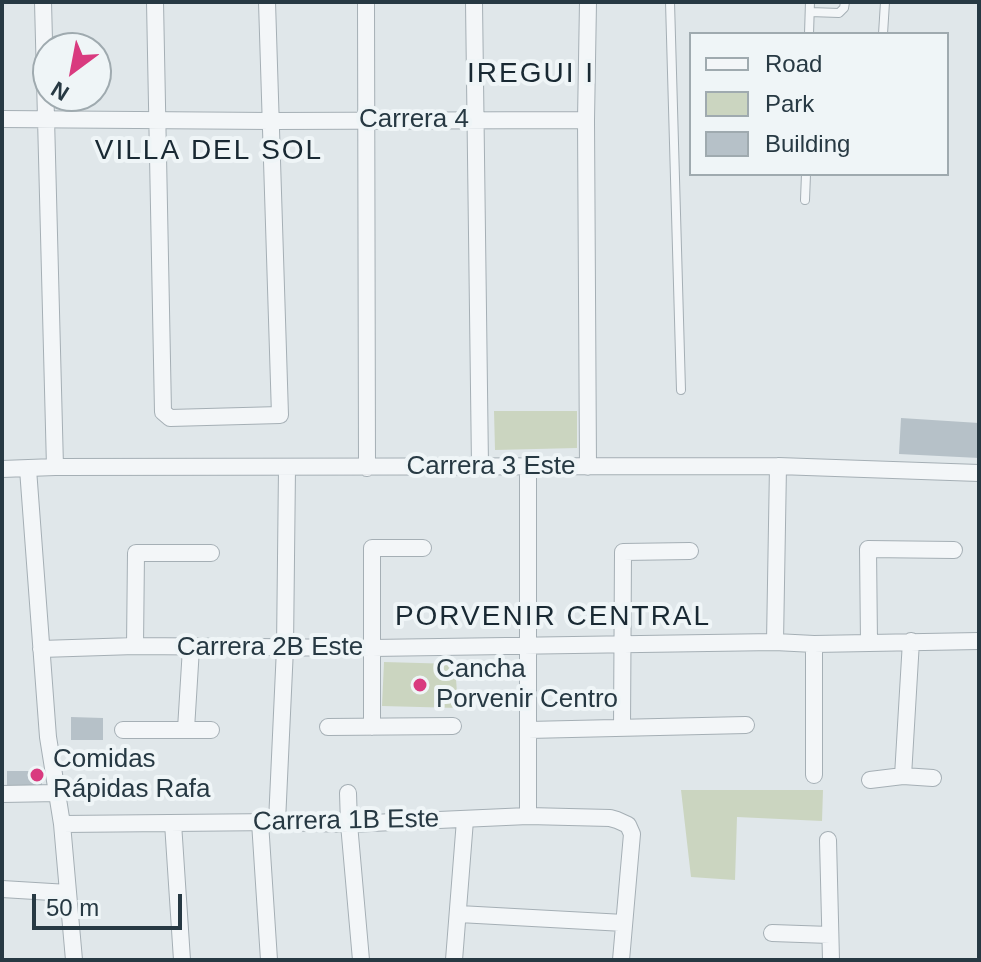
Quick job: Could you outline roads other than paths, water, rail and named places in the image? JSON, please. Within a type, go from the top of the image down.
[{"type":"street","points":[[43,2],[55,467]]},
{"type":"street","points":[[155,2],[163,412],[170,418],[280,415],[267,2]]},
{"type":"street","points":[[366,2],[367,468]]},
{"type":"street","points":[[474,2],[480,466]]},
{"type":"street","points":[[588,2],[588,467]]},
{"type":"street","name":"Carrera 4","points":[[2,119],[586,120]]},
{"type":"street","points":[[775,642],[778,466]]},
{"type":"street","name":"Carrera 3 Este","points":[[2,469],[778,466],[979,473]]},
{"type":"street","points":[[528,467],[528,816]]},
{"type":"street","points":[[269,960],[268,822],[285,648],[287,468]]},
{"type":"street","points":[[28,469],[48,737],[62,824],[74,960]]},
{"type":"street","points":[[372,727],[372,548],[423,548]]},
{"type":"street","points":[[869,642],[868,549],[954,550]]},
{"type":"street","points":[[622,728],[623,552],[690,551]]},
{"type":"street","points":[[135,646],[136,553],[211,553]]},
{"type":"street","points":[[903,776],[911,641]]},
{"type":"street","name":"Carrera 2B Este","points":[[41,649],[979,641]]},
{"type":"street","points":[[814,644],[814,775]]},
{"type":"street","points":[[186,729],[191,648]]},
{"type":"street","points":[[528,730],[746,725]]},
{"type":"street","points":[[328,727],[453,726]]},
{"type":"street","points":[[123,730],[211,730]]},
{"type":"street","points":[[870,780],[903,776],[933,778]]},
{"type":"street","points":[[2,794],[58,793]]},
{"type":"street","points":[[348,793],[361,960]]},
{"type":"street","name":"Carrera 1B Este","points":[[62,824],[349,824],[528,816],[610,818],[628,825],[632,834],[624,923]]},
{"type":"street","points":[[454,960],[465,820]]},
{"type":"street","points":[[173,823],[182,960]]},
{"type":"street","points":[[828,840],[831,960]]},
{"type":"street","points":[[2,889],[68,893]]},
{"type":"street","points":[[459,914],[624,923],[621,960]]},
{"type":"street","points":[[772,933],[830,935]]},
{"type":"lane","points":[[670,2],[681,390]]},
{"type":"lane","points":[[809,32],[810,2]]},
{"type":"lane","points":[[810,12],[839,13],[845,2]]},
{"type":"lane","points":[[883,32],[885,2]]},
{"type":"lane","points":[[805,200],[806,176]]},
{"type":"place","name":"Cancha Porvenir Centro","points":[[420,685]]},
{"type":"place","name":"Comidas Rápidas Rafa","points":[[37,775]]},
{"type":"district","name":"IREGUI I","points":[[531,74]]},
{"type":"district","name":"VILLA DEL SOL","points":[[209,151]]},
{"type":"district","name":"PORVENIR CENTRAL","points":[[553,617]]}]
